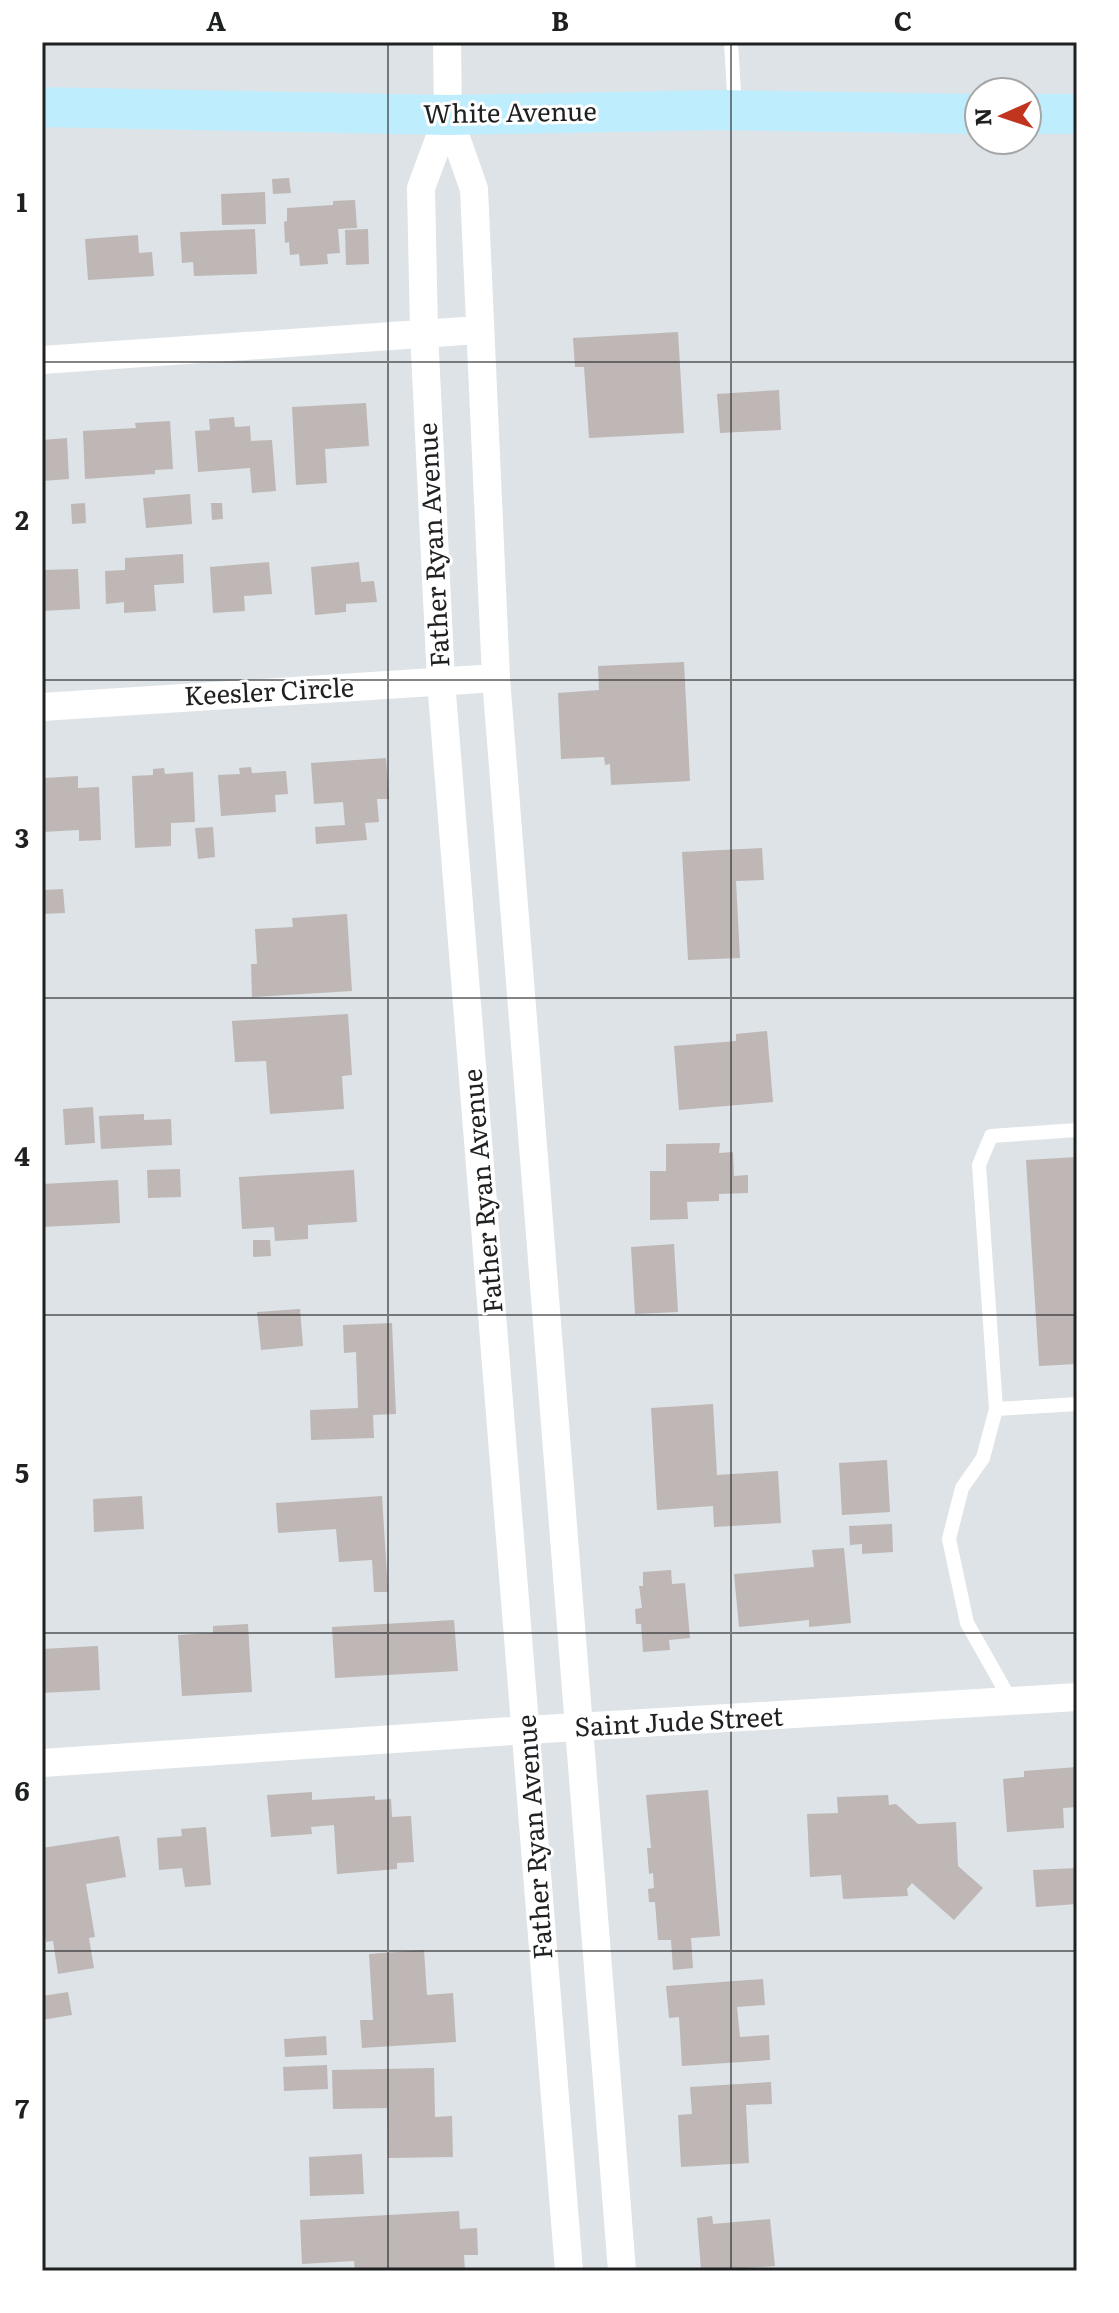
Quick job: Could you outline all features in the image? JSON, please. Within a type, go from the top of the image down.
[{"type":"main road","name":"White Avenue","points":[[42,107],[448,115],[735,110],[963,114]]},
{"type":"main road","points":[[1043,114],[1077,114]]},
{"type":"street","name":"Father Ryan Avenue","points":[[447,42],[448,115],[474,189],[496,678],[622,2271]]},
{"type":"street","name":"Father Ryan Avenue","points":[[448,115],[421,188],[424,332],[441,681],[569,2271]]},
{"type":"street","points":[[42,360],[478,330]]},
{"type":"street","name":"Keesler Circle","points":[[42,707],[496,678]]},
{"type":"street","name":"Saint Jude Street","points":[[42,1763],[1077,1697]]},
{"type":"lane","points":[[731,42],[735,110]]},
{"type":"lane","points":[[1011,1702],[967,1623],[949,1539],[962,1488],[983,1458],[996,1409],[979,1165],[991,1136],[1077,1130]]},
{"type":"lane","points":[[996,1409],[1077,1404]]},
{"type":"building","points":[[289,178],[291,193],[273,194],[272,179]]},
{"type":"building","points":[[265,192],[266,224],[222,225],[221,194]]},
{"type":"building","points":[[355,200],[357,228],[338,229],[340,253],[327,254],[328,264],[300,266],[299,254],[290,255],[289,242],[285,243],[287,208]]},
{"type":"building","points":[[255,229],[257,274],[194,276],[193,262],[182,263],[180,232]]},
{"type":"building","points":[[368,229],[369,264],[346,265],[345,230]]},
{"type":"building","points":[[138,235],[139,253],[152,252],[154,276],[88,280],[85,239]]},
{"type":"building","points":[[678,332],[684,433],[589,438],[584,367],[575,367],[573,338]]},
{"type":"building","points":[[779,390],[781,430],[720,433],[717,394]]},
{"type":"building","points":[[366,403],[369,446],[325,449],[327,483],[296,485],[292,407]]},
{"type":"building","points":[[234,417],[235,427],[250,426],[251,441],[272,440],[276,491],[252,493],[250,468],[198,472],[195,431],[210,430],[209,419]]},
{"type":"building","points":[[170,421],[173,469],[155,470],[155,474],[85,479],[83,431],[136,428],[135,423]]},
{"type":"building","points":[[67,438],[69,479],[42,481],[42,440]]},
{"type":"building","points":[[190,494],[192,524],[146,528],[143,498]]},
{"type":"building","points":[[85,503],[86,523],[72,524],[71,504]]},
{"type":"building","points":[[211,503],[222,503],[223,519],[212,520]]},
{"type":"building","points":[[183,554],[184,583],[154,585],[156,611],[124,613],[124,602],[106,604],[105,571],[125,570],[125,558]]},
{"type":"building","points":[[269,562],[272,594],[244,596],[245,611],[213,613],[210,567]]},
{"type":"building","points":[[359,562],[361,582],[374,581],[377,602],[346,604],[346,612],[315,615],[311,567]]},
{"type":"building","points":[[78,569],[80,609],[42,611],[42,570]]},
{"type":"building","points":[[684,662],[690,781],[611,785],[610,764],[605,765],[604,757],[561,759],[558,693],[599,690],[598,666]]},
{"type":"building","points":[[386,758],[389,799],[377,799],[379,822],[365,823],[367,840],[316,844],[315,827],[345,825],[343,802],[314,804],[311,763]]},
{"type":"building","points":[[251,767],[252,773],[286,771],[288,794],[275,795],[276,812],[221,816],[218,775],[240,774],[239,768]]},
{"type":"building","points":[[164,768],[165,774],[193,772],[195,822],[171,823],[171,846],[135,848],[132,776],[153,775],[153,769]]},
{"type":"building","points":[[78,776],[78,788],[99,787],[101,840],[79,841],[79,830],[42,832],[44,778]]},
{"type":"building","points":[[213,827],[215,857],[198,859],[195,828]]},
{"type":"building","points":[[762,848],[764,880],[736,881],[740,958],[688,960],[682,852]]},
{"type":"building","points":[[63,889],[65,913],[42,914],[42,890]]},
{"type":"building","points":[[347,914],[352,991],[252,997],[251,964],[257,964],[255,929],[293,927],[292,918]]},
{"type":"building","points":[[348,1014],[352,1075],[342,1076],[344,1109],[270,1114],[266,1061],[235,1062],[232,1021]]},
{"type":"building","points":[[767,1031],[773,1102],[679,1110],[674,1046],[736,1041],[736,1034]]},
{"type":"building","points":[[93,1107],[95,1143],[65,1145],[63,1109]]},
{"type":"building","points":[[144,1114],[144,1120],[171,1119],[172,1145],[101,1149],[99,1116]]},
{"type":"building","points":[[720,1143],[719,1153],[733,1152],[734,1176],[748,1175],[748,1193],[719,1194],[719,1201],[687,1202],[688,1219],[650,1220],[650,1171],[666,1171],[666,1144]]},
{"type":"building","points":[[1077,1157],[1077,1364],[1039,1366],[1026,1160]]},
{"type":"building","points":[[180,1169],[181,1197],[148,1198],[147,1170]]},
{"type":"building","points":[[354,1170],[357,1222],[308,1225],[308,1239],[275,1241],[274,1227],[242,1229],[239,1177]]},
{"type":"building","points":[[118,1180],[120,1223],[42,1227],[42,1184]]},
{"type":"building","points":[[253,1240],[270,1240],[271,1256],[253,1257]]},
{"type":"building","points":[[674,1244],[678,1312],[635,1314],[631,1247]]},
{"type":"building","points":[[300,1309],[303,1346],[261,1350],[257,1312]]},
{"type":"building","points":[[392,1323],[396,1414],[373,1415],[374,1438],[311,1440],[310,1410],[358,1408],[356,1352],[344,1353],[343,1325]]},
{"type":"building","points":[[713,1404],[717,1475],[778,1471],[781,1523],[714,1527],[713,1506],[657,1510],[651,1408]]},
{"type":"building","points":[[887,1460],[890,1512],[842,1515],[839,1463]]},
{"type":"building","points":[[142,1496],[144,1529],[94,1532],[93,1499]]},
{"type":"building","points":[[382,1496],[388,1592],[374,1592],[372,1560],[339,1562],[336,1529],[278,1533],[276,1503]]},
{"type":"building","points":[[892,1524],[893,1552],[862,1554],[862,1544],[850,1545],[849,1526]]},
{"type":"building","points":[[844,1548],[851,1623],[809,1627],[809,1620],[739,1627],[734,1574],[814,1567],[812,1550]]},
{"type":"building","points":[[671,1570],[672,1584],[685,1583],[690,1638],[669,1640],[670,1650],[643,1652],[641,1624],[636,1624],[635,1609],[642,1608],[639,1586],[643,1586],[643,1572]]},
{"type":"building","points":[[454,1620],[458,1671],[335,1678],[332,1627]]},
{"type":"building","points":[[248,1624],[252,1692],[182,1696],[178,1635],[213,1633],[213,1626]]},
{"type":"building","points":[[98,1646],[100,1690],[42,1693],[42,1649]]},
{"type":"building","points":[[1077,1767],[1077,1807],[1063,1808],[1064,1828],[1007,1832],[1003,1779],[1024,1777],[1024,1771]]},
{"type":"building","points":[[708,1790],[720,1936],[691,1938],[693,1968],[673,1970],[671,1940],[658,1940],[655,1902],[649,1902],[648,1889],[654,1888],[653,1873],[649,1874],[647,1848],[651,1848],[646,1795]]},
{"type":"building","points":[[312,1792],[312,1800],[375,1796],[375,1800],[391,1799],[392,1817],[411,1816],[414,1862],[397,1863],[397,1869],[337,1874],[334,1825],[311,1827],[312,1834],[271,1837],[267,1795]]},
{"type":"building","points":[[888,1795],[889,1805],[896,1804],[918,1824],[956,1822],[958,1866],[983,1888],[954,1920],[912,1883],[907,1889],[908,1896],[843,1899],[841,1875],[810,1877],[807,1814],[838,1813],[837,1797]]},
{"type":"building","points":[[206,1827],[211,1885],[185,1887],[182,1868],[159,1870],[157,1838],[182,1836],[181,1829]]},
{"type":"building","points":[[119,1836],[126,1877],[86,1884],[95,1937],[89,1938],[94,1968],[58,1974],[53,1941],[46,1942],[42,1918],[42,1848]]},
{"type":"building","points":[[1077,1868],[1077,1904],[1036,1907],[1033,1870]]},
{"type":"building","points":[[424,1950],[427,1995],[453,1993],[456,2042],[362,2048],[360,2020],[373,2020],[369,1954]]},
{"type":"building","points":[[763,1979],[765,2005],[737,2007],[740,2037],[769,2035],[770,2060],[682,2066],[679,2017],[669,2018],[666,1986]]},
{"type":"building","points":[[68,1992],[72,2015],[42,2020],[42,1996]]},
{"type":"building","points":[[326,2036],[327,2055],[285,2057],[284,2039]]},
{"type":"building","points":[[327,2065],[328,2089],[284,2091],[283,2067]]},
{"type":"building","points":[[434,2068],[435,2117],[452,2116],[453,2157],[388,2158],[387,2108],[333,2109],[332,2070]]},
{"type":"building","points":[[771,2082],[772,2104],[746,2105],[749,2163],[681,2167],[678,2115],[692,2114],[690,2087]]},
{"type":"building","points":[[362,2154],[364,2194],[310,2196],[309,2157]]},
{"type":"building","points":[[459,2211],[460,2229],[477,2228],[478,2255],[464,2255],[465,2271],[355,2271],[354,2261],[302,2264],[300,2220]]},
{"type":"building","points":[[712,2216],[713,2224],[770,2219],[775,2266],[701,2271],[697,2218]]}]
